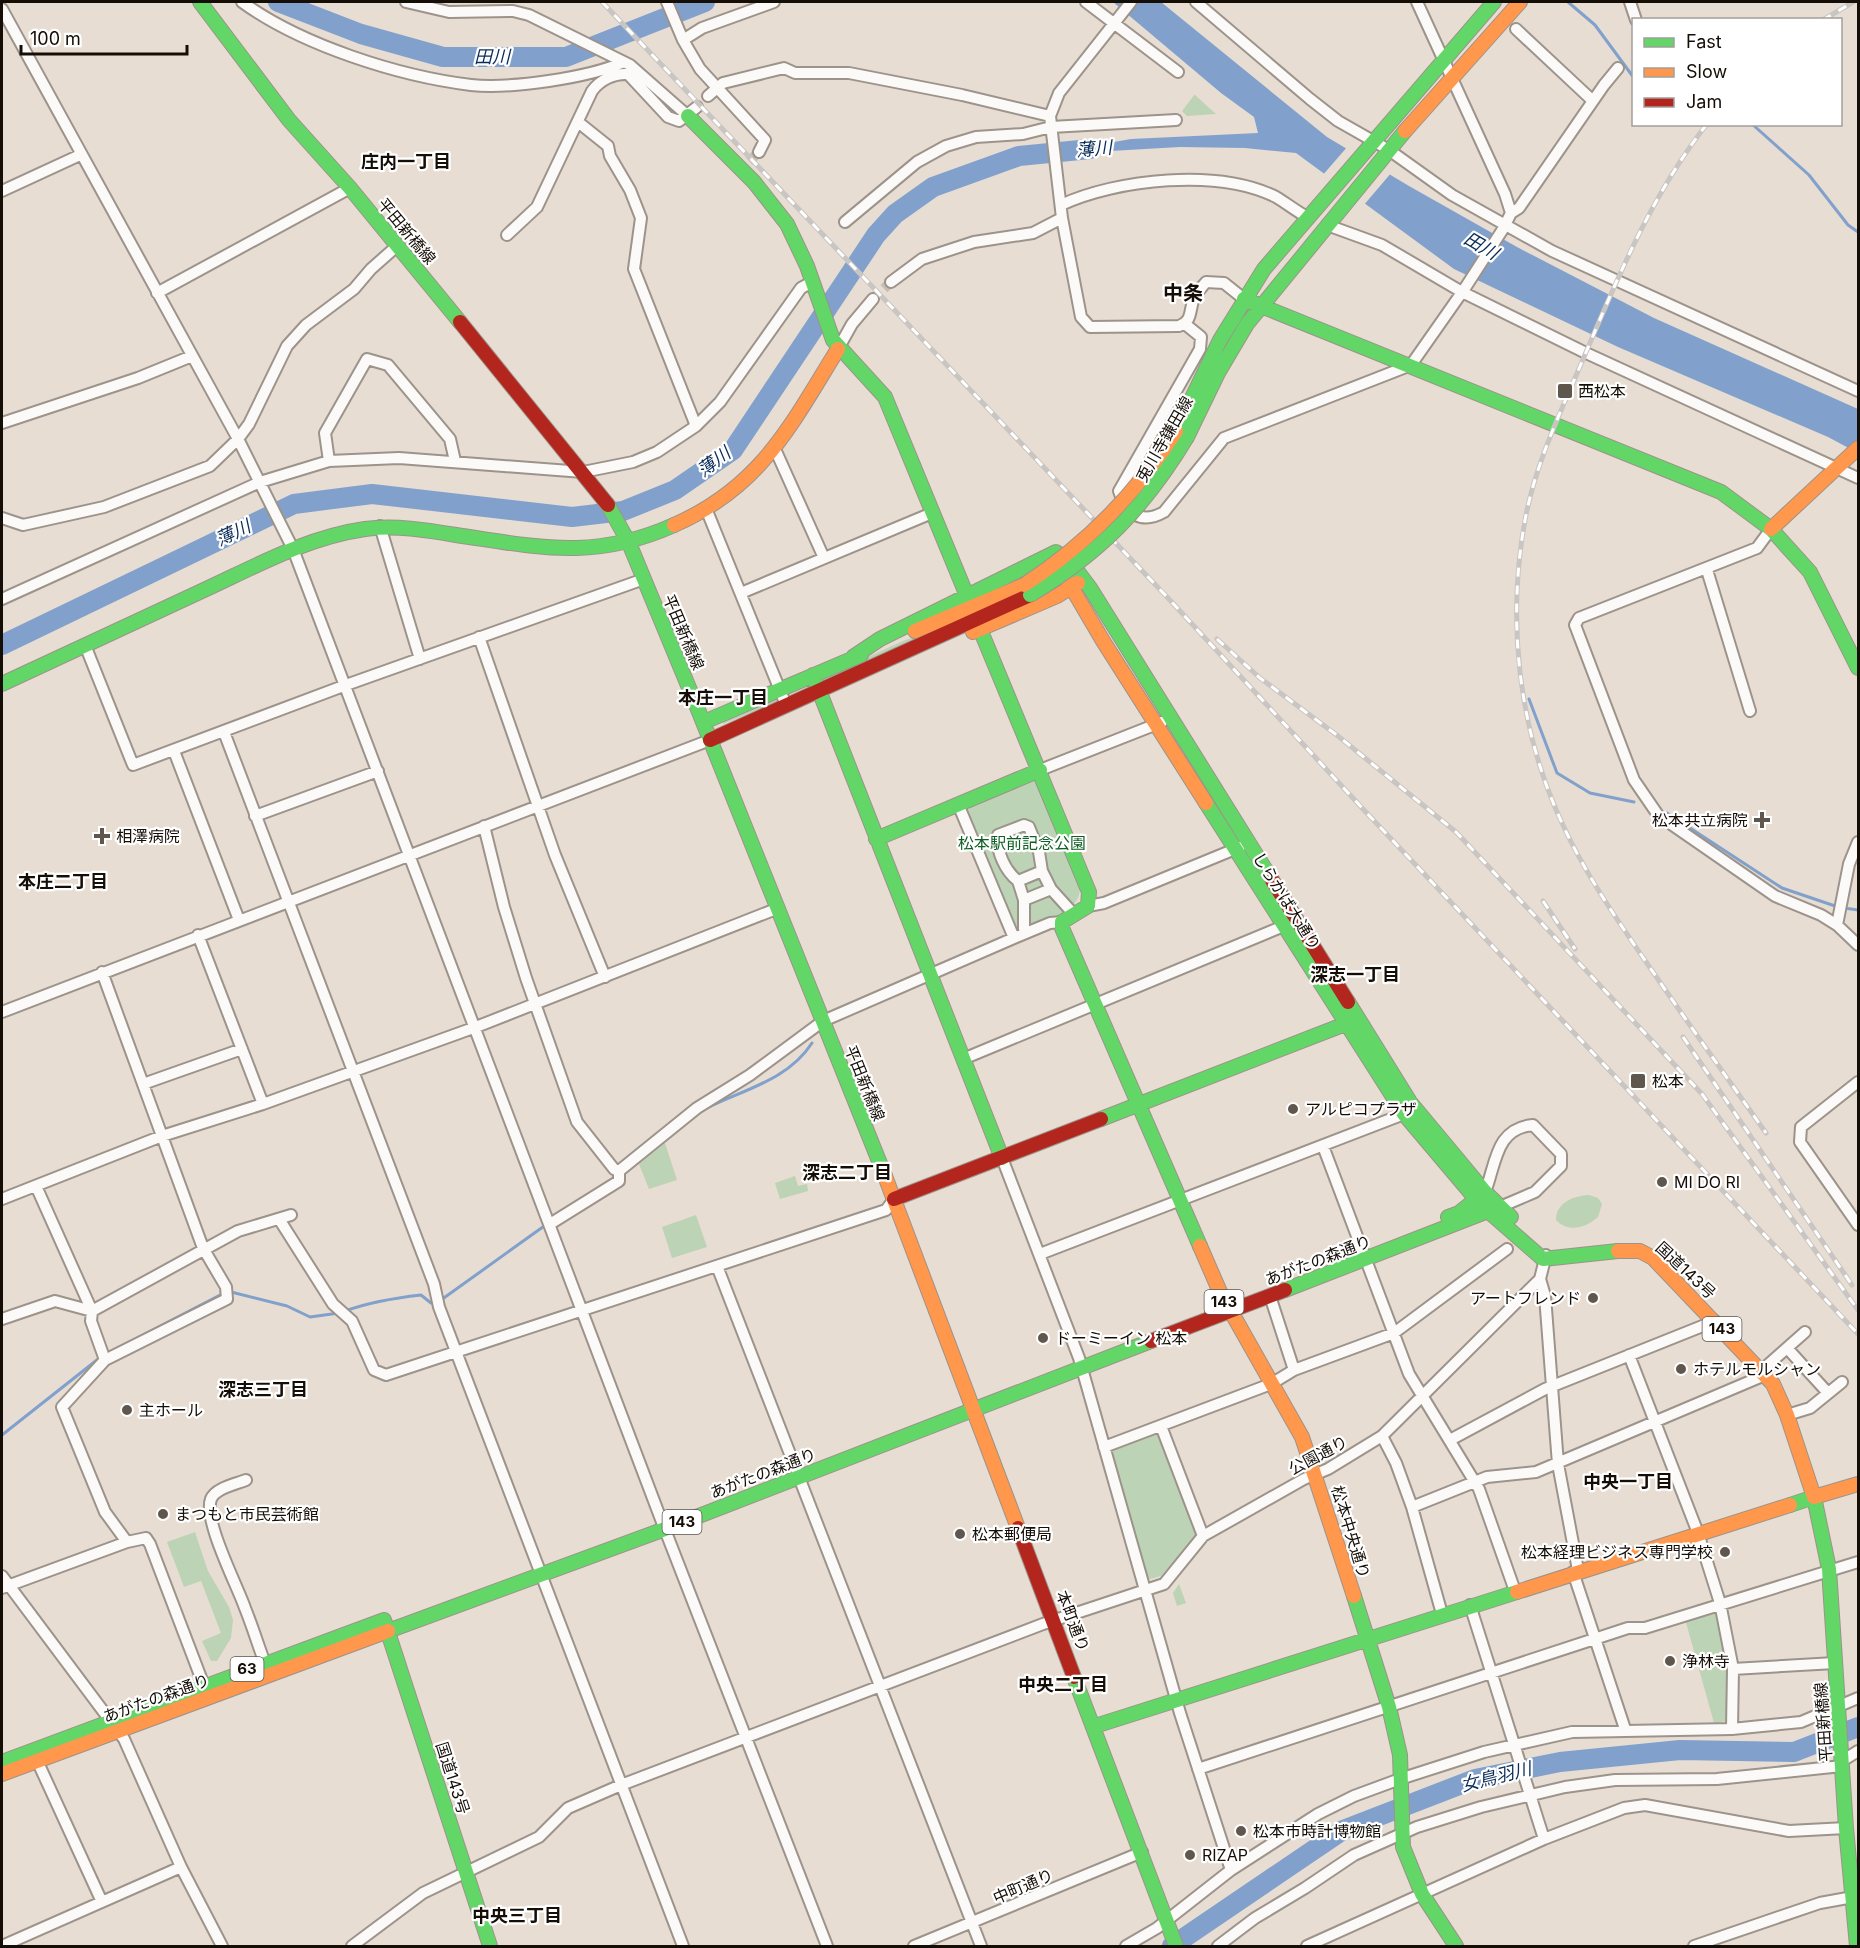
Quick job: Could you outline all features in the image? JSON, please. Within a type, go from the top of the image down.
[{"type":"main road","name":"平田新橋線","points":[[200,2],[233,49],[289,120],[350,188],[586,475],[607,503],[627,539],[704,722],[776,909],[894,1199],[972,1405]]},
{"type":"main road","name":"兎川寺鎌田線","points":[[1182,434],[1220,340],[1244,299],[1310,213],[1494,2]]},
{"type":"main road","name":"兎川寺鎌田線","points":[[710,740],[867,670],[1027,590],[1107,521],[1182,434],[1261,306],[1451,77],[1520,2]]},
{"type":"main road","points":[[692,112],[743,165],[786,222],[803,254],[835,344],[869,375],[885,397],[967,596]]},
{"type":"main road","points":[[1244,299],[1721,492],[1771,529],[1810,572],[1858,668]]},
{"type":"main road","points":[[2,684],[290,544],[340,532],[380,526],[422,529],[506,543],[572,550],[627,539],[707,511],[738,488],[775,449],[798,417],[835,344]]},
{"type":"main road","points":[[1771,529],[1837,465],[1858,448]]},
{"type":"main road","points":[[853,657],[880,639],[1056,552],[1062,554],[1077,584],[980,629],[900,661],[867,670]]},
{"type":"main road","name":"しらかば大通り","points":[[1077,584],[1097,602],[1297,921],[1404,1114],[1480,1196]]},
{"type":"main road","name":"しらかば大通り","points":[[1077,584],[1084,609],[1284,927],[1480,1196]]},
{"type":"main road","name":"兎川寺鎌田線","points":[[704,722],[853,657],[1027,590]]},
{"type":"main road","points":[[980,629],[1089,892],[1088,906],[1066,916]]},
{"type":"main road","points":[[813,675],[1002,1158]]},
{"type":"main road","points":[[876,839],[1040,770]]},
{"type":"main road","name":"松本中央通り","points":[[1066,916],[1062,928],[1227,1307],[1302,1437],[1316,1474],[1389,1707],[1400,1755],[1403,1847],[1422,1894],[1456,1947]]},
{"type":"main road","points":[[894,1199],[1352,1021]]},
{"type":"main road","points":[[1480,1196],[1550,1257]]},
{"type":"main road","name":"あがたの森通り","points":[[1227,1307],[1270,1296],[1459,1213],[1480,1196]]},
{"type":"main road","name":"あがたの森通り","points":[[2,1762],[35,1755],[540,1570],[1365,1254],[1494,1209]]},
{"type":"main road","name":"国道143号","points":[[1550,1257],[1632,1250],[1646,1253],[1715,1321],[1763,1373],[1778,1394],[1814,1497]]},
{"type":"main road","name":"本町通り","points":[[972,1405],[1095,1725],[1176,1947]]},
{"type":"main road","points":[[1095,1725],[1576,1571],[1858,1484]]},
{"type":"main road","name":"平田新橋線","points":[[1814,1497],[1830,1569],[1846,1828],[1853,1851],[1853,1897],[1857,1947]]},
{"type":"main road","name":"国道143号","points":[[386,1625],[490,1947]]},
{"type":"main road","name":"あがたの森通り","points":[[2,1774],[35,1755]]},
{"type":"street","points":[[242,2],[286,29],[343,51],[411,73],[472,85],[508,85],[572,76],[622,61]]},
{"type":"street","points":[[406,2],[449,12],[513,11],[534,17],[622,61],[692,112],[679,121],[668,117],[628,74],[620,74],[599,82],[537,207],[507,235]]},
{"type":"street","points":[[667,2],[682,37],[712,92],[765,140],[759,152]]},
{"type":"street","points":[[682,37],[774,2]]},
{"type":"street","points":[[1086,2],[1116,21],[1178,72]]},
{"type":"street","points":[[1131,2],[1059,93],[1051,126],[1062,218],[1081,318],[1084,323],[1089,327],[1185,324],[1201,337],[1200,349],[1119,491],[1128,511],[1138,518],[1153,519],[1164,512],[1224,438],[1411,365],[1464,290],[1504,227],[1510,213],[1519,208],[1618,68]]},
{"type":"street","points":[[1196,2],[1310,99],[1370,143],[1504,227],[1858,391]]},
{"type":"street","points":[[1417,2],[1505,194],[1510,213]]},
{"type":"street","points":[[1630,2],[1635,18]]},
{"type":"street","points":[[2,9],[80,155],[238,439],[290,544],[346,685],[663,1523],[827,1947]]},
{"type":"street","points":[[1516,29],[1593,101]]},
{"type":"street","points":[[712,92],[723,83],[784,68],[795,73],[833,71],[962,95],[1051,126]]},
{"type":"street","points":[[845,222],[917,162],[946,146],[976,137],[1023,134],[1051,126],[1176,120]]},
{"type":"street","points":[[578,122],[608,146],[610,156],[630,190],[641,218],[634,269],[696,426]]},
{"type":"street","points":[[2,191],[80,155]]},
{"type":"street","points":[[1061,206],[1086,194],[1127,183],[1221,181],[1275,197],[1310,213]]},
{"type":"street","points":[[157,293],[350,188]]},
{"type":"street","points":[[891,282],[922,259],[974,242],[1033,233],[1062,218]]},
{"type":"street","points":[[1329,222],[1382,245],[1586,353],[1837,465],[1858,478]]},
{"type":"street","points":[[2,518],[23,525],[104,507],[204,470],[238,439],[260,404],[286,346],[306,325],[354,289],[371,269],[397,246]]},
{"type":"street","points":[[1185,324],[1190,317],[1194,298],[1206,282],[1224,283],[1244,299]]},
{"type":"street","points":[[2,599],[262,485],[329,461],[399,458],[455,461],[586,475],[633,462],[657,452],[696,426],[727,393],[801,288],[812,283]]},
{"type":"street","points":[[835,344],[873,299]]},
{"type":"street","points":[[2,423],[138,378],[192,356]]},
{"type":"street","points":[[329,461],[325,433],[368,359],[388,365],[450,439],[455,461]]},
{"type":"street","points":[[775,449],[824,558]]},
{"type":"street","points":[[707,511],[786,705]]},
{"type":"street","points":[[741,593],[932,513]]},
{"type":"street","points":[[380,526],[420,659]]},
{"type":"street","points":[[1771,529],[1757,548],[1707,570],[1579,618],[1575,625],[1634,780],[1658,815],[1775,896],[1821,915],[1837,925],[1858,945]]},
{"type":"street","points":[[1707,570],[1750,711]]},
{"type":"street","points":[[85,645],[133,765],[346,685],[644,579]]},
{"type":"street","points":[[479,637],[537,806],[605,977]]},
{"type":"street","points":[[1040,770],[1155,723],[1172,720]]},
{"type":"street","points":[[224,732],[435,1290],[456,1352],[683,1947]]},
{"type":"street","points":[[2,1009],[710,740]]},
{"type":"street","points":[[174,751],[239,920]]},
{"type":"street","points":[[255,816],[378,771]]},
{"type":"street","points":[[958,804],[1014,938]]},
{"type":"street","points":[[619,1174],[698,1108],[750,1075],[823,1021],[1066,916],[1042,871],[1039,852],[1029,827],[1024,825],[998,835],[997,842],[1007,869],[1018,881],[1024,900],[1024,929]]},
{"type":"street","points":[[484,826],[504,907],[535,1004],[577,1122],[619,1174],[619,1181],[549,1222]]},
{"type":"street","points":[[1837,925],[1849,864],[1858,842]]},
{"type":"street","points":[[1088,906],[1104,903],[1248,843]]},
{"type":"street","points":[[1018,881],[1042,871]]},
{"type":"street","points":[[1024,900],[1051,889]]},
{"type":"street","points":[[2,1199],[162,1136],[263,1104],[476,1027],[776,909]]},
{"type":"street","points":[[963,1059],[1297,921]]},
{"type":"street","points":[[198,936],[263,1104]]},
{"type":"street","points":[[102,972],[203,1248],[227,1291],[227,1299],[103,1356],[62,1407],[105,1512],[128,1542]]},
{"type":"street","points":[[143,1084],[242,1049]]},
{"type":"street","points":[[1858,1082],[1801,1127],[1800,1142],[1858,1225]]},
{"type":"street","points":[[1040,1254],[1404,1114]]},
{"type":"street","points":[[1480,1196],[1491,1176],[1497,1147],[1522,1126],[1533,1125],[1562,1154],[1561,1166],[1536,1192],[1494,1209]]},
{"type":"street","points":[[1323,1146],[1409,1374],[1476,1483],[1515,1591]]},
{"type":"street","points":[[1002,1158],[1080,1364],[1176,1700],[1231,1870]]},
{"type":"street","points":[[36,1186],[92,1311],[92,1321],[103,1356]]},
{"type":"street","points":[[279,1219],[342,1312],[352,1321],[374,1370],[386,1375],[886,1210],[894,1199]]},
{"type":"street","points":[[2,1319],[55,1301],[92,1311],[203,1248],[238,1231],[291,1215]]},
{"type":"street","points":[[1104,1447],[1272,1384],[1294,1370],[1394,1333],[1507,1249]]},
{"type":"street","points":[[1550,1257],[1540,1279],[1545,1296],[1558,1464],[1576,1571],[1625,1729]]},
{"type":"street","points":[[717,1266],[981,1947]]},
{"type":"street","name":"公園通り","points":[[352,1947],[423,1893],[539,1837],[568,1808],[621,1785],[1043,1624],[1055,1622],[1164,1584],[1203,1536],[1382,1436],[1540,1279]]},
{"type":"street","points":[[1270,1296],[1294,1370]]},
{"type":"street","points":[[1450,1440],[1552,1386],[1715,1321]]},
{"type":"street","points":[[1412,1508],[1488,1477],[1536,1472],[1656,1422],[1763,1373],[1805,1332]]},
{"type":"street","points":[[1787,1348],[1828,1393]]},
{"type":"street","points":[[1629,1355],[1698,1533],[1720,1603],[1733,1669],[1732,1729]]},
{"type":"street","points":[[1787,1415],[1800,1413],[1842,1382]]},
{"type":"street","points":[[1161,1425],[1203,1536]]},
{"type":"street","points":[[1382,1436],[1396,1463],[1412,1508],[1442,1614]]},
{"type":"street","points":[[246,1480],[216,1492],[211,1499],[209,1509],[227,1568],[245,1606],[267,1669]]},
{"type":"street","points":[[206,1691],[146,1538],[3,1583],[114,1725],[181,1867],[222,1947]]},
{"type":"street","points":[[1198,1769],[1629,1628],[1645,1628],[1858,1562]]},
{"type":"street","points":[[1470,1605],[1527,1793],[1544,1839]]},
{"type":"street","points":[[1733,1669],[1835,1663]]},
{"type":"street","points":[[1126,1947],[1168,1923],[1231,1870],[1318,1814],[1354,1796],[1572,1732],[1625,1729],[1732,1729],[1801,1722],[1838,1712],[1858,1698]]},
{"type":"street","points":[[1218,1947],[1255,1918],[1354,1855],[1402,1831],[1527,1793],[1615,1780],[1717,1779],[1842,1761],[1858,1751]]},
{"type":"street","points":[[35,1755],[102,1902]]},
{"type":"street","points":[[1307,1947],[1544,1839],[1624,1808],[1645,1805],[1789,1831],[1846,1828]]},
{"type":"street","name":"中町通り","points":[[914,1947],[1142,1852]]},
{"type":"street","points":[[2,1946],[181,1867]]},
{"type":"street","points":[[1700,1946],[1820,1903],[1853,1897]]},
{"type":"green space","points":[[1195,94],[1216,114],[1187,116],[1182,111]]},
{"type":"green space","points":[[957,621],[957,623],[822,680],[823,677],[903,641]]},
{"type":"green space","points":[[776,698],[777,702],[723,724],[723,720]]},
{"type":"green space","name":"松本駅前記念公園","points":[[1030,780],[1038,782],[1080,887],[1079,896],[1068,910],[1022,929],[1015,926],[968,810],[972,804]]},
{"type":"green space","points":[[665,1143],[677,1180],[649,1189],[639,1164]]},
{"type":"green space","points":[[795,1176],[798,1186],[807,1184],[808,1191],[780,1199],[775,1183]]},
{"type":"green space","points":[[1589,1195],[1598,1198],[1602,1204],[1598,1217],[1593,1221],[1577,1228],[1571,1228],[1556,1220],[1562,1204]]},
{"type":"green space","points":[[696,1215],[707,1247],[672,1258],[662,1227]]},
{"type":"green space","points":[[1155,1434],[1160,1436],[1196,1530],[1195,1537],[1161,1576],[1150,1579],[1145,1575],[1111,1455],[1113,1449]]},
{"type":"green space","points":[[195,1532],[208,1571],[229,1607],[233,1620],[231,1638],[217,1661],[211,1661],[202,1641],[221,1633],[201,1581],[184,1587],[167,1542]]},
{"type":"green space","points":[[1179,1584],[1186,1603],[1177,1606],[1173,1593]]},
{"type":"green space","points":[[1711,1611],[1716,1613],[1728,1668],[1727,1721],[1714,1723],[1685,1619]]},
{"type":"water","points":[[1113,2],[1161,2],[1327,137],[1409,186],[1517,247],[1654,318],[1858,409],[1858,453],[1828,437],[1618,347],[1454,269],[1296,153],[1245,148],[1180,147],[1041,155],[1131,139],[1258,133],[1254,117],[1221,93]]},
{"type":"pier","points":[[1348,146],[1392,172],[1363,206],[1322,176]]},
{"type":"waterway","name":"田川","points":[[278,2],[361,34],[443,57],[566,57],[705,2]]},
{"type":"waterway","points":[[1568,2],[1595,25],[1632,75]]},
{"type":"waterway","points":[[1754,126],[1809,175],[1848,225],[1858,232]]},
{"type":"waterway","name":"薄川","points":[[2,645],[294,504],[372,494],[572,517],[623,511],[675,490],[733,450],[876,235],[895,214],[933,187],[1019,156],[1090,149]]},
{"type":"waterway","points":[[1529,699],[1557,773],[1590,793],[1634,802]]},
{"type":"waterway","points":[[1667,813],[1782,888],[1838,907]]},
{"type":"waterway","points":[[1844,908],[1858,910]]},
{"type":"waterway","points":[[707,1108],[778,1075],[802,1056],[812,1043]]},
{"type":"waterway","points":[[601,1186],[616,1177]]},
{"type":"waterway","points":[[345,1311],[382,1301],[421,1295],[431,1303],[441,1300],[547,1224]]},
{"type":"waterway","points":[[231,1292],[287,1306],[310,1317],[339,1313]]},
{"type":"waterway","points":[[110,1352],[224,1293]]},
{"type":"waterway","points":[[2,1435],[102,1356]]},
{"type":"waterway","name":"女鳥羽川","points":[[1172,1946],[1343,1830],[1475,1779],[1560,1762],[1680,1750],[1794,1752],[1858,1727]]},
{"type":"tunnel","points":[[749,161],[759,152]]},
{"type":"tunnel","points":[[873,299],[891,282]]},
{"type":"railway","points":[[602,2],[1168,598],[1363,809],[1858,1334]]},
{"type":"railway","points":[[1826,18],[1853,2]]},
{"type":"railway","points":[[1706,126],[1669,179],[1638,237],[1543,455],[1526,515],[1520,554],[1517,633],[1526,711],[1535,749],[1547,787],[1571,843],[1616,918],[1766,1133]]},
{"type":"railway","points":[[1217,639],[1260,678],[1338,736],[1456,832],[1702,1094],[1858,1310]]},
{"type":"railway","points":[[1543,901],[1575,949]]},
{"type":"railway","points":[[1683,1037],[1852,1285]]},
{"type":"traffic: fast","points":[[200,2],[289,120],[350,188],[460,322]]},
{"type":"traffic: fast","points":[[1176,431],[1220,340],[1264,269],[1494,2]]},
{"type":"traffic: fast","points":[[688,116],[754,182],[787,224],[807,266],[833,340],[885,397],[967,596]]},
{"type":"traffic: fast","points":[[1187,437],[1218,373],[1247,324],[1405,131]]},
{"type":"traffic: fast","points":[[1244,299],[1721,492],[1771,529],[1810,572],[1858,668]]},
{"type":"traffic: fast","points":[[1030,595],[1078,562],[1119,527],[1155,485],[1187,437]]},
{"type":"traffic: fast","points":[[608,505],[629,543],[699,712],[885,1176]]},
{"type":"traffic: fast","points":[[2,684],[263,562],[303,545],[344,533],[365,529],[399,528],[513,544],[566,548],[618,543],[674,525]]},
{"type":"traffic: fast","points":[[853,657],[880,639],[1056,552],[1072,564],[1090,588],[1272,880]]},
{"type":"traffic: fast","points":[[980,629],[1089,892],[1088,906],[1062,922],[1062,928],[1200,1246]]},
{"type":"traffic: fast","points":[[704,722],[861,655]]},
{"type":"traffic: fast","points":[[813,675],[1002,1158]]},
{"type":"traffic: fast","points":[[876,839],[1040,770]]},
{"type":"traffic: fast","points":[[1206,803],[1404,1114],[1481,1205]]},
{"type":"traffic: fast","points":[[1348,1002],[1410,1102],[1485,1192]]},
{"type":"traffic: fast","points":[[1101,1119],[1353,1021]]},
{"type":"traffic: fast","points":[[1448,1217],[1459,1213],[1485,1192],[1511,1217]]},
{"type":"traffic: fast","points":[[1285,1290],[1488,1211],[1543,1259],[1618,1251]]},
{"type":"traffic: fast","points":[[388,1631],[665,1529],[1151,1341]]},
{"type":"traffic: fast","points":[[1790,1505],[1814,1497],[1829,1569],[1846,1828],[1857,1946]]},
{"type":"traffic: fast","points":[[1095,1726],[1517,1592]]},
{"type":"traffic: fast","points":[[1354,1596],[1389,1707],[1400,1755],[1403,1847],[1422,1894],[1456,1946]]},
{"type":"traffic: fast","points":[[2,1762],[384,1620]]},
{"type":"traffic: fast","points":[[384,1620],[490,1946]]},
{"type":"traffic: fast","points":[[1074,1677],[1176,1946]]},
{"type":"traffic: slow","points":[[1405,131],[1520,2]]},
{"type":"traffic: slow","points":[[674,525],[704,510],[752,473],[788,428],[838,349]]},
{"type":"traffic: slow","points":[[1024,585],[1069,552],[1109,516],[1144,476],[1176,431]]},
{"type":"traffic: slow","points":[[1771,529],[1858,448]]},
{"type":"traffic: slow","points":[[1059,566],[1103,641],[1206,803]]},
{"type":"traffic: slow","points":[[973,632],[1057,596],[1078,583]]},
{"type":"traffic: slow","points":[[915,631],[1024,585]]},
{"type":"traffic: slow","points":[[885,1176],[1018,1528]]},
{"type":"traffic: slow","points":[[1200,1246],[1220,1292],[1302,1437],[1354,1596]]},
{"type":"traffic: slow","points":[[1618,1251],[1640,1251],[1653,1258],[1773,1384],[1787,1415],[1814,1497],[1858,1484]]},
{"type":"traffic: slow","points":[[1517,1592],[1790,1505]]},
{"type":"traffic: slow","points":[[2,1774],[388,1631]]},
{"type":"traffic: jam","points":[[460,322],[608,505]]},
{"type":"traffic: jam","points":[[710,740],[1030,595]]},
{"type":"traffic: jam","points":[[1272,880],[1348,1002]]},
{"type":"traffic: jam","points":[[894,1199],[1101,1119]]},
{"type":"traffic: jam","points":[[1151,1341],[1285,1290]]},
{"type":"traffic: jam","points":[[1018,1528],[1074,1677]]},
{"type":"place","name":"西松本","points":[[1565,391]]},
{"type":"place","name":"松本共立病院","points":[[1762,820]]},
{"type":"place","name":"相澤病院","points":[[102,836]]},
{"type":"place","name":"松本","points":[[1638,1081]]},
{"type":"place","name":"アルピコプラザ","points":[[1293,1109]]},
{"type":"place","name":"MI DO RI","points":[[1662,1182]]},
{"type":"place","name":"アートフレンド","points":[[1593,1298]]},
{"type":"place","name":"ドーミーイン 松本","points":[[1043,1338]]},
{"type":"place","name":"ホテルモルシャン","points":[[1681,1369]]},
{"type":"place","name":"主ホール","points":[[127,1410]]},
{"type":"place","name":"まつもと市民芸術館","points":[[163,1514]]},
{"type":"place","name":"松本郵便局","points":[[960,1534]]},
{"type":"place","name":"松本経理ビジネス専門学校","points":[[1725,1552]]},
{"type":"place","name":"浄林寺","points":[[1670,1661]]},
{"type":"place","name":"松本市時計博物館","points":[[1241,1831]]},
{"type":"place","name":"RIZAP","points":[[1190,1855]]},
{"type":"district","name":"庄内一丁目","points":[[406,162]]},
{"type":"district","name":"中条","points":[[1183,293]]},
{"type":"district","name":"本庄一丁目","points":[[723,698]]},
{"type":"district","name":"本庄二丁目","points":[[63,882]]},
{"type":"district","name":"深志一丁目","points":[[1355,975]]},
{"type":"district","name":"深志二丁目","points":[[847,1173]]},
{"type":"district","name":"深志三丁目","points":[[263,1390]]},
{"type":"district","name":"中央一丁目","points":[[1628,1482]]},
{"type":"district","name":"中央二丁目","points":[[1063,1685]]},
{"type":"district","name":"中央三丁目","points":[[517,1916]]}]
